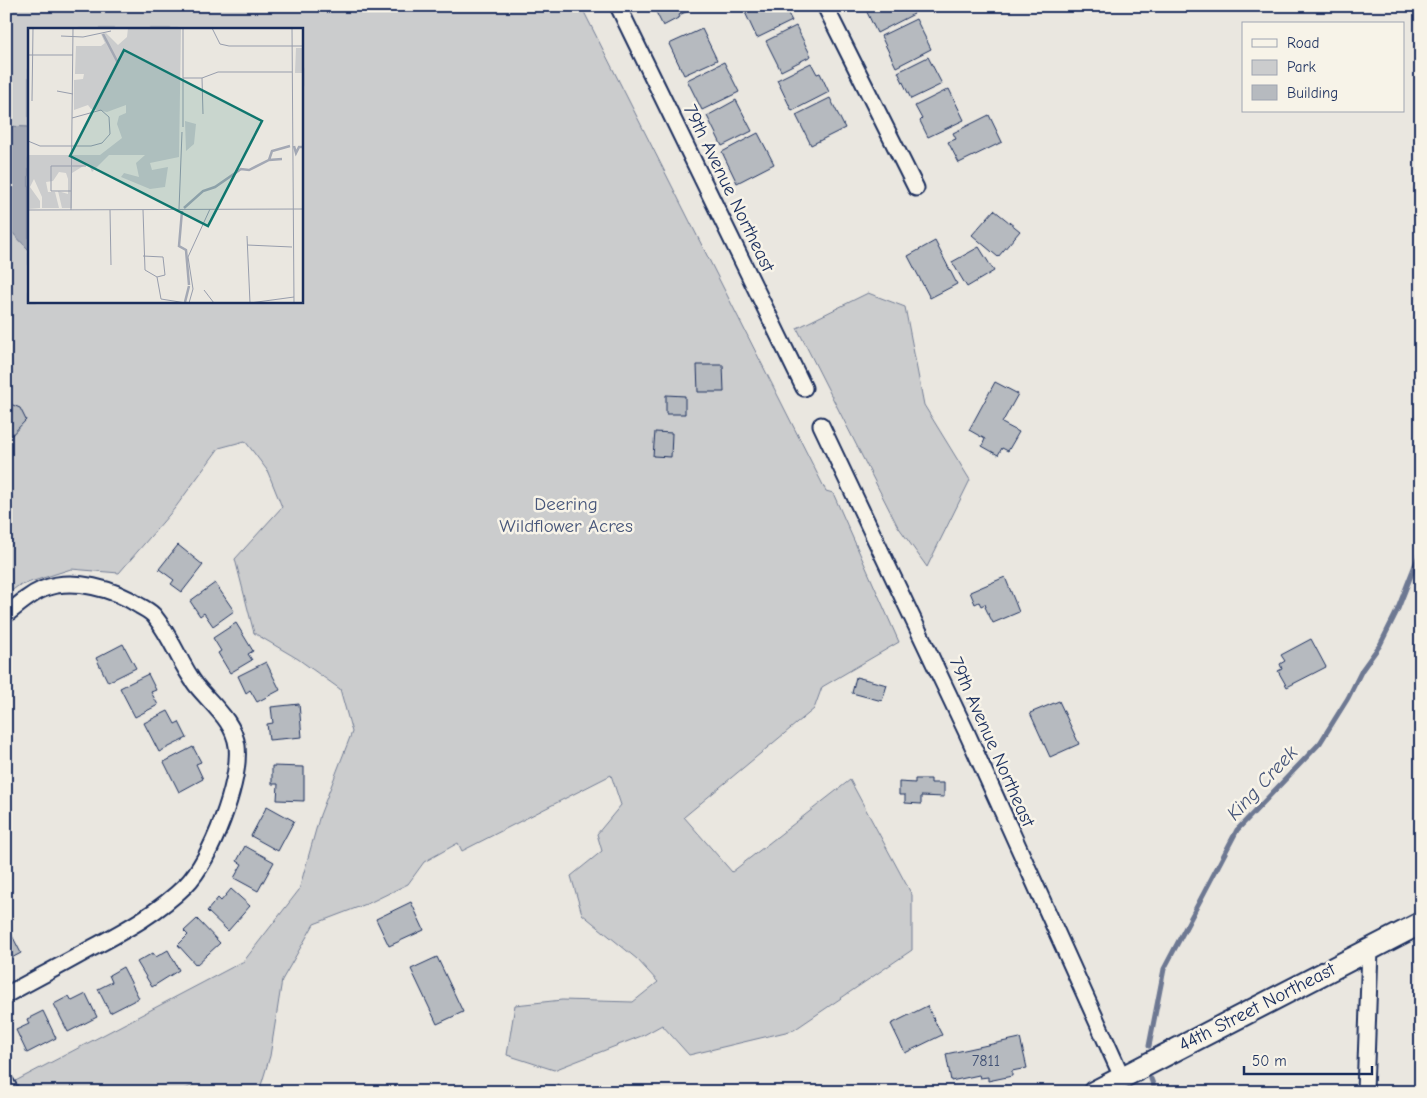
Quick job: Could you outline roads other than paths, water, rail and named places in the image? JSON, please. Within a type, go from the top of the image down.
[{"type":"street","name":"79th Avenue Northeast","points":[[618,6],[804,388]]},
{"type":"street","points":[[825,6],[916,188]]},
{"type":"street","name":"79th Avenue Northeast","points":[[821,425],[966,731],[1122,1077]]},
{"type":"street","points":[[6,614],[25,598],[45,588],[88,585],[110,590],[131,600],[154,615],[196,684],[230,724],[237,746],[236,775],[230,800],[208,852],[188,884],[161,908],[131,927],[6,995]]},
{"type":"street","name":"44th Street Northeast","points":[[1094,1092],[1421,923]]},
{"type":"street","points":[[1365,1092],[1370,949]]},
{"type":"street","points":[[6,1083],[11,1092]]},
{"type":"waterway","name":"King Creek","points":[[1149,1046],[1164,969],[1237,830],[1320,743],[1348,698],[1362,670],[1380,645],[1397,611],[1421,550]]},
{"type":"waterway","name":"King Creek","points":[[1151,1079],[1156,1092]]},
{"type":"park label","name":"Deering Wildflower Acres","points":[[566,515]]}]
